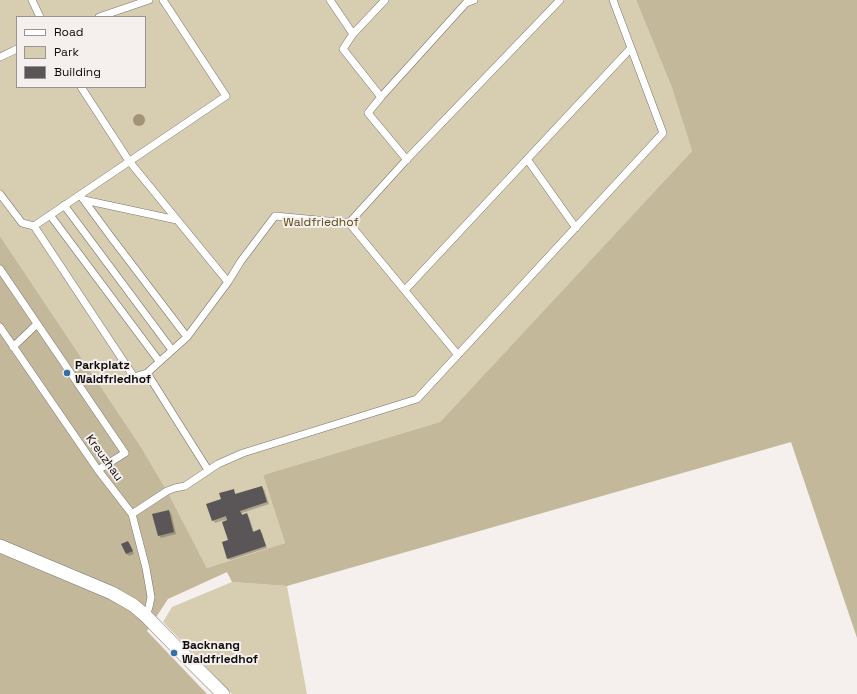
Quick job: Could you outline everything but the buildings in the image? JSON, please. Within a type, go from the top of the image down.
[{"type":"street","points":[[0,546],[112,593],[133,605],[146,616],[223,694]]},
{"type":"lane","points":[[32,0],[40,16]]},
{"type":"lane","points":[[102,16],[149,0]]},
{"type":"lane","points":[[34,226],[64,205],[82,197],[129,161],[226,96],[163,0]]},
{"type":"lane","points":[[330,0],[353,34]]},
{"type":"lane","points":[[380,97],[343,49],[353,34],[385,0]]},
{"type":"lane","points":[[407,160],[368,113],[380,97],[466,3],[474,0]]},
{"type":"lane","points":[[348,222],[560,0]]},
{"type":"lane","points":[[132,514],[160,495],[175,488],[185,486],[218,464],[243,453],[417,399],[663,133],[613,0]]},
{"type":"lane","points":[[405,290],[631,48]]},
{"type":"lane","points":[[0,57],[16,49]]},
{"type":"lane","points":[[82,88],[129,161],[228,282]]},
{"type":"lane","points":[[527,159],[576,228]]},
{"type":"lane","points":[[0,194],[22,223],[34,226],[134,377],[147,373],[187,337],[275,216],[348,222],[458,355]]},
{"type":"lane","points":[[82,197],[177,220]]},
{"type":"lane","points":[[82,197],[187,337]]},
{"type":"lane","points":[[64,205],[172,350]]},
{"type":"lane","points":[[50,215],[159,361]]},
{"type":"lane","points":[[0,269],[113,440],[125,453],[101,468]]},
{"type":"lane","points":[[13,347],[36,324]]},
{"type":"lane","name":"Kreuzhau","points":[[0,327],[101,468],[132,514],[146,568],[151,597],[146,616]]},
{"type":"lane","points":[[147,373],[208,470]]},
{"type":"green space","name":"Waldfriedhof","points":[[0,0],[636,0],[672,88],[692,151],[440,422],[263,475],[285,543],[207,568],[167,491],[141,447],[0,236]]},
{"type":"green space","points":[[232,582],[287,586],[307,694],[232,694],[163,622],[172,607]]},
{"type":"shaded area","points":[[636,0],[857,0],[857,638],[791,442],[287,586],[232,582],[227,572],[168,599],[147,631],[207,694],[0,694],[0,236],[141,447],[167,491],[207,568],[285,543],[263,475],[440,422],[692,151],[672,88]]},
{"type":"place","name":"Parkplatz Waldfriedhof","points":[[67,373]]},
{"type":"place","name":"Backnang Waldfriedhof","points":[[174,653]]}]
